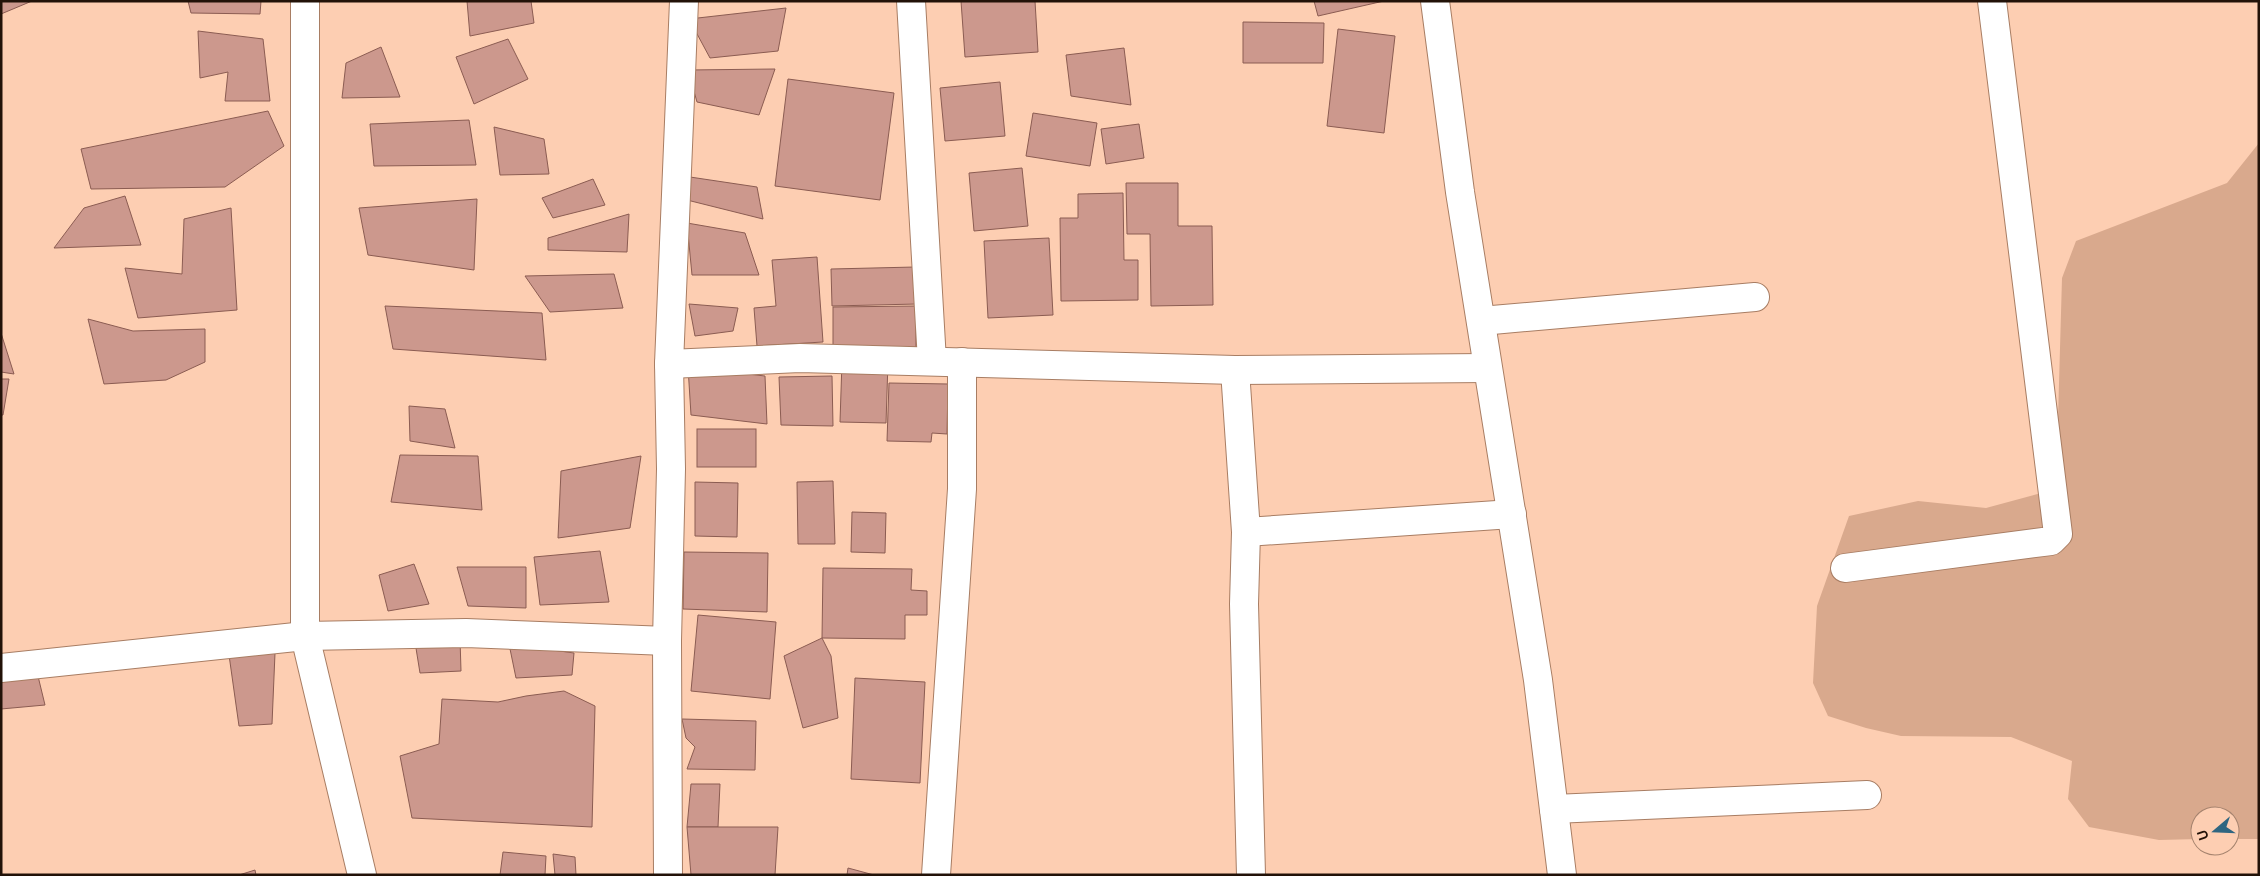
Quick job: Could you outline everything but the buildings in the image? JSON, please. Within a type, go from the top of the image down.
[{"type":"street","points":[[305,1],[305,636],[362,875]]},
{"type":"street","points":[[668,875],[667,641],[671,469],[669,364],[684,1]]},
{"type":"street","points":[[911,1],[932,361]]},
{"type":"street","points":[[1435,1],[1460,192],[1538,680],[1562,875]]},
{"type":"street","points":[[1845,568],[2051,541],[2058,534],[1992,1]]},
{"type":"street","points":[[1481,321],[1755,297]]},
{"type":"street","points":[[669,364],[800,358],[1235,370],[1487,368]]},
{"type":"street","points":[[936,875],[962,489],[962,362]]},
{"type":"street","points":[[1235,370],[1246,532],[1244,604],[1251,875]]},
{"type":"street","points":[[1246,532],[1512,514]]},
{"type":"street","points":[[1,668],[305,636],[466,633],[667,641]]},
{"type":"street","points":[[1554,809],[1867,795]]},
{"type":"shaded area","points":[[2259,143],[2259,839],[2240,839],[2240,806],[2190,806],[2190,839],[2159,840],[2089,827],[2068,799],[2072,761],[2011,737],[1901,736],[1866,728],[1828,716],[1813,683],[1817,606],[1849,516],[1918,501],[1986,508],[2056,489],[2062,278],[2076,241],[2227,183]]}]
